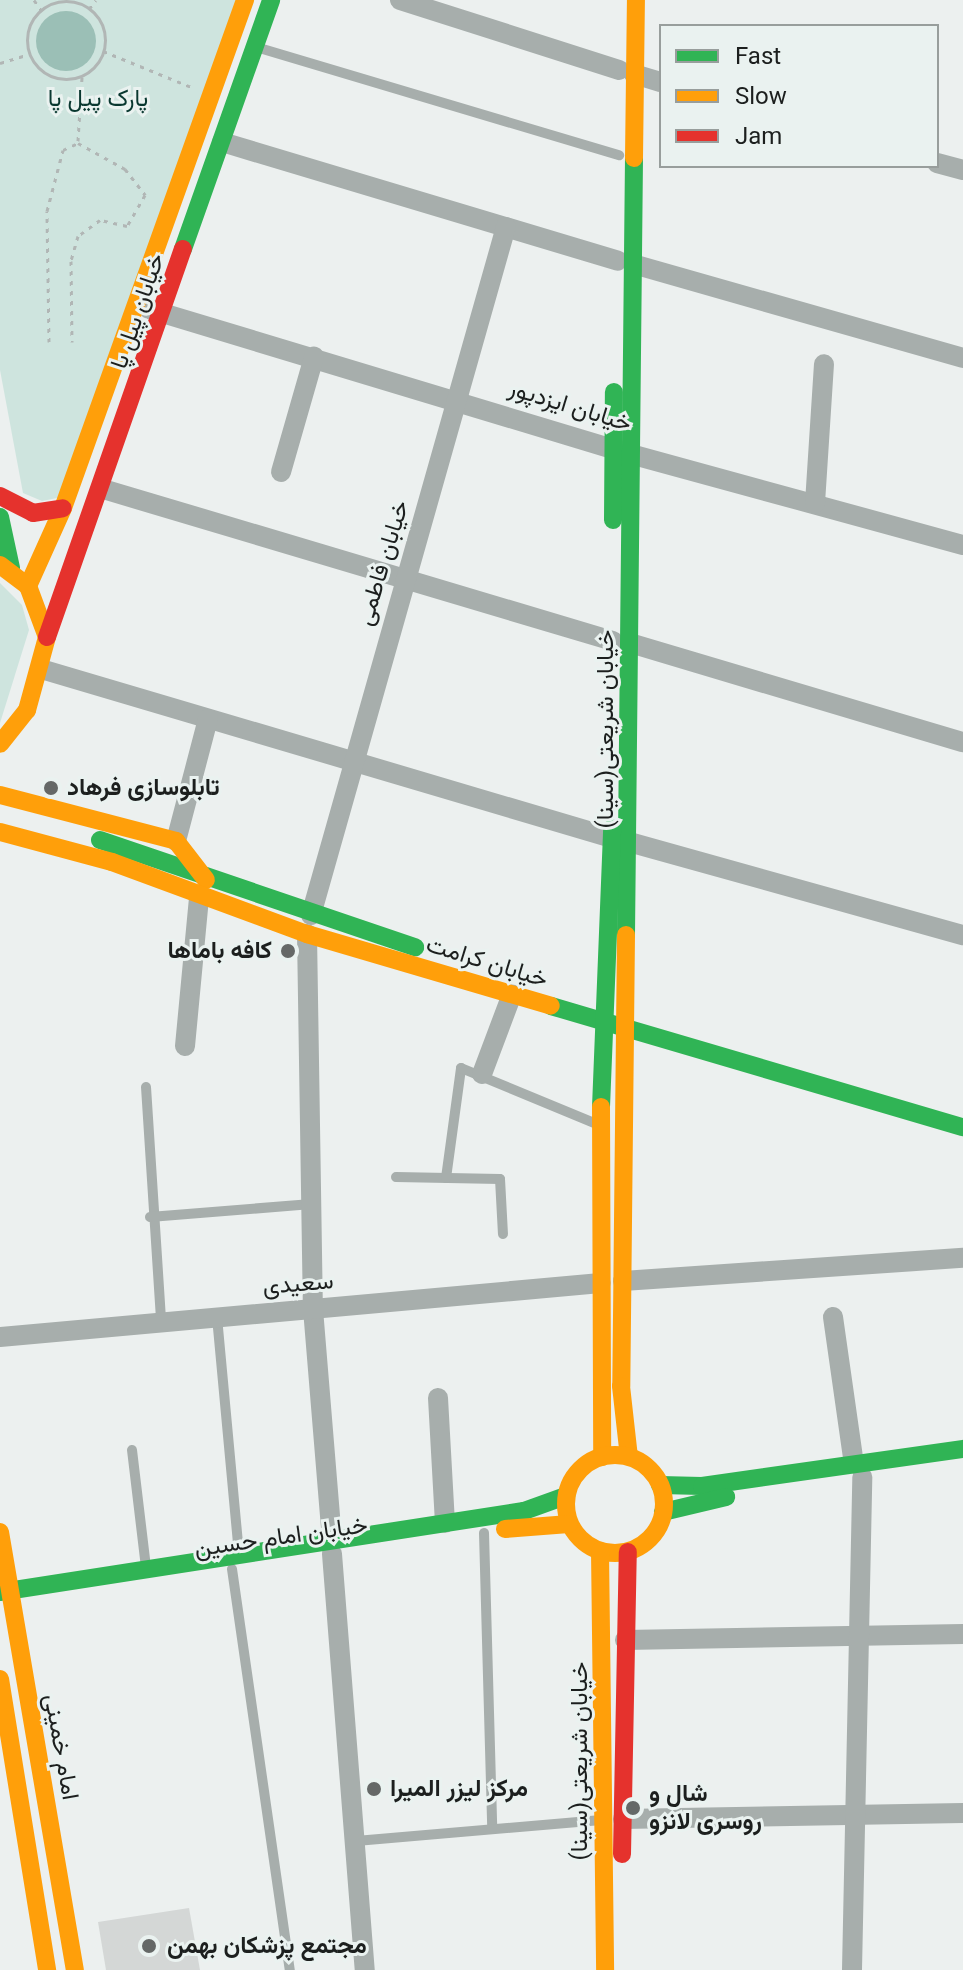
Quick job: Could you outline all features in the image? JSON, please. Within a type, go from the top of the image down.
[{"type":"main road","name":"خیابان پیل پا","points":[[28,586],[63,508],[245,0]]},
{"type":"main road","name":"خیابان پیل پا","points":[[0,744],[27,710],[41,669],[47,637],[103,489],[271,0]]},
{"type":"main road","name":"خیابان شریعتی(سینا)","points":[[621,0],[627,72],[621,840],[627,1017],[621,1386],[629,1457]]},
{"type":"main road","name":"خیابان شریعتی(سینا)","points":[[625,262],[619,155],[636,0]]},
{"type":"main road","points":[[0,496],[33,513],[63,508]]},
{"type":"main road","points":[[0,517],[5,566],[28,586],[47,637]]},
{"type":"main road","points":[[0,795],[176,841],[202,889]]},
{"type":"main road","name":"خیابان کرامت","points":[[0,815],[120,845],[202,889]]},
{"type":"main road","name":"خیابان کرامت","points":[[0,832],[202,889],[512,994],[627,1017],[963,1109]]},
{"type":"main road","name":"خیابان شریعتی(سینا)","points":[[602,1457],[601,1013],[621,840]]},
{"type":"main road","points":[[0,848],[202,889]]},
{"type":"main road","name":"خیابان کرامت","points":[[309,924],[601,1013]]},
{"type":"main road","name":"خیابان کرامت","points":[[627,1017],[963,1127]]},
{"type":"main road","points":[[663,1512],[704,1500],[963,1449]]},
{"type":"main road","points":[[660,1485],[663,1512],[651,1537],[628,1552],[600,1551],[569,1524],[566,1496],[578,1471],[602,1457],[629,1457],[660,1485],[702,1486],[963,1463]]},
{"type":"main road","points":[[332,1547],[445,1523],[524,1511],[566,1496]]},
{"type":"main road","name":"خیابان امام حسین","points":[[5,1595],[332,1547],[569,1524]]},
{"type":"main road","name":"امام خمینی","points":[[0,1532],[5,1595],[75,1970]]},
{"type":"main road","name":"خیابان شریعتی(سینا)","points":[[600,1551],[622,1970]]},
{"type":"main road","name":"خیابان شریعتی(سینا)","points":[[605,1970],[628,1552]]},
{"type":"main road","name":"خیابان امام حسین","points":[[5,1595],[146,1567],[235,1561]]},
{"type":"main road","name":"امام خمینی","points":[[0,1679],[47,1970]]},
{"type":"street","points":[[400,0],[659,81]]},
{"type":"street","points":[[222,142],[625,262],[963,358]]},
{"type":"street","points":[[939,164],[963,170]]},
{"type":"street","name":"خیابان فاطمی","points":[[365,1970],[313,1309],[309,924],[405,576],[460,400],[506,227]]},
{"type":"street","name":"خیابان ایزدپور","points":[[137,306],[622,450],[963,545]]},
{"type":"street","points":[[281,472],[314,357]]},
{"type":"street","points":[[815,503],[824,364]]},
{"type":"street","points":[[103,489],[963,742]]},
{"type":"street","points":[[41,669],[621,840],[963,935]]},
{"type":"street","points":[[176,841],[208,719]]},
{"type":"street","points":[[185,1046],[202,889]]},
{"type":"street","points":[[482,1074],[512,994]]},
{"type":"street","points":[[623,1281],[963,1258]]},
{"type":"street","name":"سعیدی","points":[[0,1337],[601,1283]]},
{"type":"street","points":[[833,1317],[858,1471],[852,1970]]},
{"type":"street","points":[[438,1398],[445,1523]]},
{"type":"street","points":[[625,1640],[963,1634]]},
{"type":"street","points":[[614,1820],[963,1813]]},
{"type":"lane","points":[[255,47],[619,155]]},
{"type":"lane","points":[[446,1178],[461,1068],[482,1074],[601,1126]]},
{"type":"lane","points":[[146,1087],[150,1217],[161,1322]]},
{"type":"lane","points":[[396,1177],[500,1179],[503,1234]]},
{"type":"lane","points":[[150,1217],[311,1204]]},
{"type":"lane","points":[[217,1317],[235,1561],[290,1970]]},
{"type":"lane","points":[[132,1450],[146,1567]]},
{"type":"lane","points":[[484,1533],[492,1828]]},
{"type":"lane","points":[[356,1841],[614,1820]]},
{"type":"path","points":[[34,0],[41,10]]},
{"type":"path","points":[[89,9],[96,0]]},
{"type":"path","points":[[78,143],[82,77],[103,51],[102,24],[89,9],[68,2],[41,10],[28,31],[29,54],[40,68],[82,77]]},
{"type":"path","points":[[103,51],[191,87]]},
{"type":"path","points":[[0,63],[29,54]]},
{"type":"path","points":[[72,342],[71,261],[78,236],[100,220],[127,226],[145,195],[125,169],[78,143]]},
{"type":"path","points":[[49,342],[47,211],[63,150],[78,143]]},
{"type":"green space","name":"پارک پیل پا","points":[[0,0],[238,0],[62,497],[42,501],[23,493],[0,370]]},
{"type":"green space","points":[[0,583],[22,605],[29,630],[0,723]]},
{"type":"shaded area","points":[[66,11],[78,13],[87,20],[94,29],[94,53],[87,62],[78,69],[66,71],[54,69],[45,62],[38,53],[36,41],[38,29],[45,20],[54,13]]},
{"type":"building","name":"مجتمع پزشکان بهمن","points":[[189,1908],[200,1970],[106,1970],[98,1922]]},
{"type":"traffic: fast","points":[[183,249],[271,0]]},
{"type":"traffic: fast","points":[[626,935],[634,158]]},
{"type":"traffic: fast","points":[[613,520],[614,392]]},
{"type":"traffic: fast","points":[[0,517],[11,568]]},
{"type":"traffic: fast","points":[[601,1107],[612,828]]},
{"type":"traffic: fast","points":[[100,840],[415,947]]},
{"type":"traffic: fast","points":[[551,1006],[963,1127]]},
{"type":"traffic: fast","points":[[660,1485],[702,1486],[963,1449]]},
{"type":"traffic: fast","points":[[0,1592],[524,1511],[566,1496]]},
{"type":"traffic: fast","points":[[663,1512],[726,1497]]},
{"type":"traffic: slow","points":[[28,586],[63,508],[245,0]]},
{"type":"traffic: slow","points":[[634,158],[636,0]]},
{"type":"traffic: slow","points":[[0,565],[28,586],[47,637],[27,710],[0,744]]},
{"type":"traffic: slow","points":[[0,795],[176,841],[206,880]]},
{"type":"traffic: slow","points":[[0,832],[112,862],[307,934],[551,1006]]},
{"type":"traffic: slow","points":[[626,935],[621,1386],[629,1457]]},
{"type":"traffic: slow","points":[[601,1107],[602,1457]]},
{"type":"traffic: slow","points":[[615,1455],[634,1459],[650,1469],[660,1485],[664,1504],[660,1523],[650,1539],[634,1549],[615,1553],[596,1549],[580,1539],[570,1523],[566,1504],[570,1485],[580,1469],[596,1459],[615,1455]]},
{"type":"traffic: slow","points":[[505,1529],[569,1524]]},
{"type":"traffic: slow","points":[[0,1532],[75,1970]]},
{"type":"traffic: slow","points":[[600,1551],[605,1970]]},
{"type":"traffic: slow","points":[[0,1679],[47,1970]]},
{"type":"traffic: jam","points":[[47,637],[183,249]]},
{"type":"traffic: jam","points":[[0,496],[33,513],[63,508]]},
{"type":"traffic: jam","points":[[622,1854],[628,1552]]},
{"type":"place","name":"تابلوسازی فرهاد","points":[[51,788]]},
{"type":"place","name":"کافه باماها","points":[[288,951]]},
{"type":"place","name":"مرکز لیزر المیرا","points":[[374,1789]]},
{"type":"place","name":"شال و روسری لانزو","points":[[633,1808]]},
{"type":"place","name":"مجتمع پزشکان بهمن","points":[[149,1946]]}]
